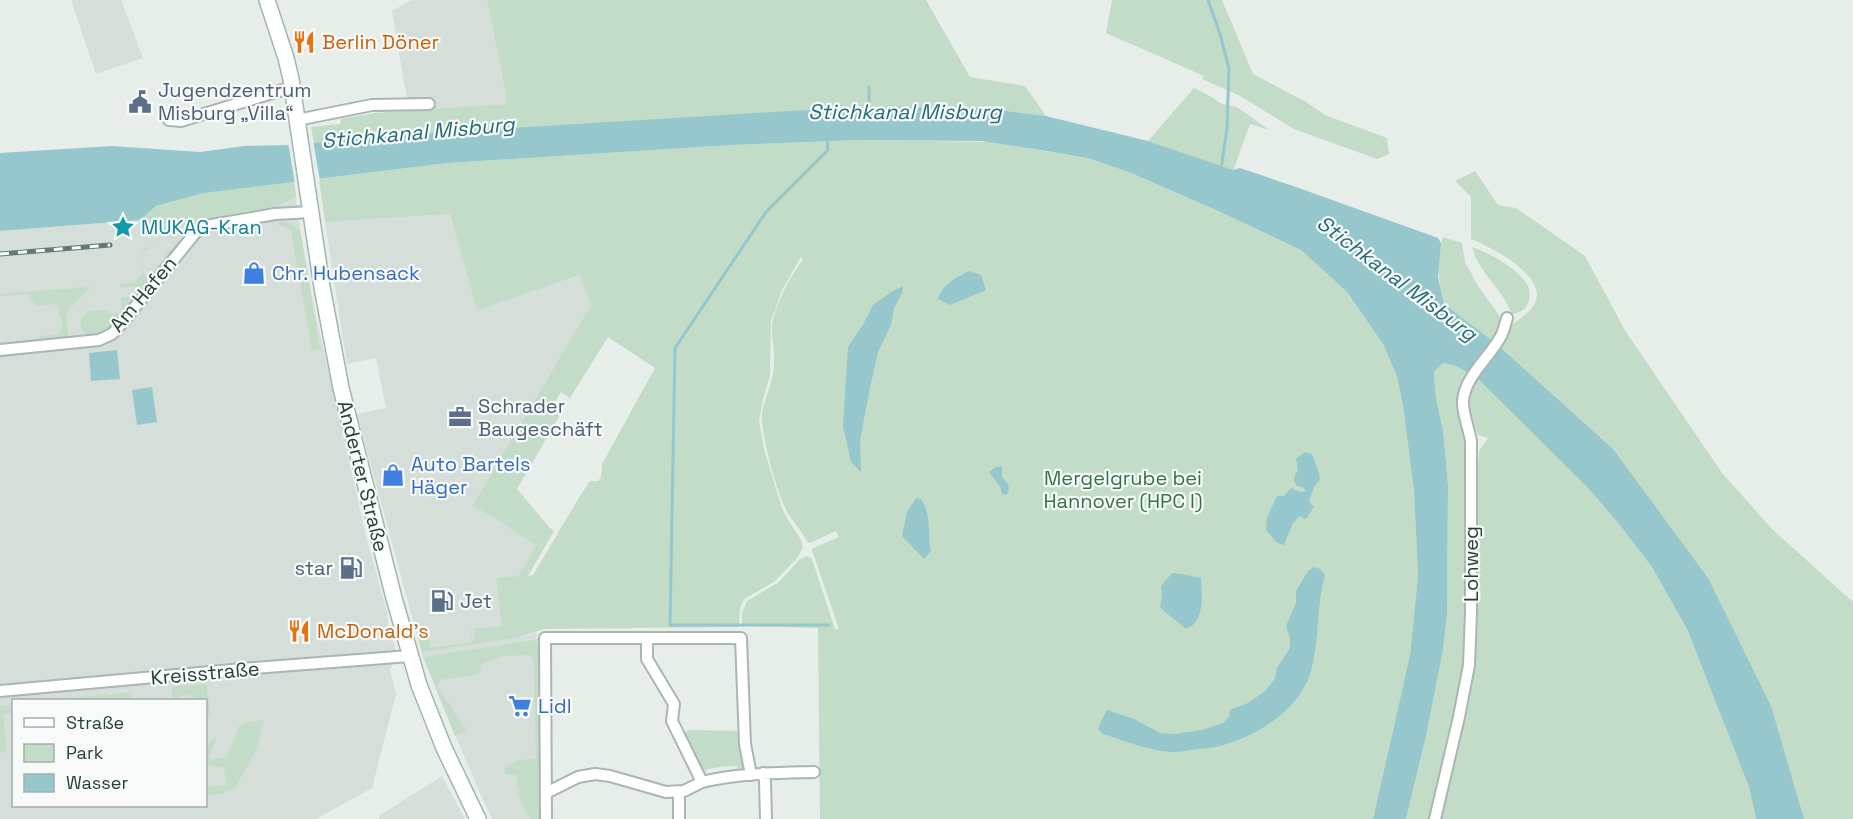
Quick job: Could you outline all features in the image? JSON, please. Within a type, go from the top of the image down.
[{"type":"main road","name":"Anderter Straße","points":[[267,0],[286,58],[292,87],[325,308],[341,388],[410,656],[435,726],[478,819]]},
{"type":"street","points":[[169,120],[181,121],[292,87]]},
{"type":"street","points":[[298,127],[372,105],[429,104]]},
{"type":"street","name":"Am Hafen","points":[[0,350],[99,340],[112,334],[200,227],[275,214],[311,212]]},
{"type":"street","name":"Lohweg","points":[[1435,819],[1469,664],[1471,441],[1463,405],[1469,382],[1500,338],[1507,318]]},
{"type":"street","points":[[546,819],[545,638],[741,638],[745,744],[751,775]]},
{"type":"street","points":[[647,639],[647,659],[674,704],[672,721],[702,782]]},
{"type":"street","name":"Kreisstraße","points":[[0,691],[410,656]]},
{"type":"street","points":[[546,793],[578,777],[595,774],[666,792],[679,792],[721,777],[814,772]]},
{"type":"street","points":[[763,774],[766,819]]},
{"type":"street","points":[[679,792],[679,819]]},
{"type":"shaded area","points":[[71,0],[121,0],[143,58],[96,74]]},
{"type":"shaded area","points":[[412,0],[487,0],[506,104],[409,111],[392,11]]},
{"type":"shaded area","points":[[294,181],[315,312],[366,536],[396,651],[390,670],[396,694],[372,788],[316,819],[0,819],[0,231],[140,220],[156,206]]},
{"type":"shaded area","points":[[450,214],[477,309],[581,275],[591,305],[472,506],[498,520],[536,546],[518,576],[496,578],[505,640],[536,632],[539,643],[543,819],[492,819],[423,657],[357,414],[386,408],[376,358],[347,364],[325,222]]},
{"type":"shaded area","points":[[442,776],[465,819],[379,819],[380,815]]},
{"type":"green space","points":[[487,0],[926,0],[970,77],[1025,86],[1046,116],[982,108],[445,132],[314,143],[311,127],[340,124],[341,119],[374,113],[506,104]]},
{"type":"green space","points":[[1112,0],[1222,0],[1253,74],[1306,102],[1325,115],[1387,138],[1389,154],[1377,159],[1294,129],[1240,96],[1202,79],[1204,76],[1106,33]]},
{"type":"green space","points":[[1194,88],[1220,103],[1236,107],[1269,130],[1250,124],[1233,171],[1148,141]]},
{"type":"green space","name":"Mergelgrube bei Hannover (HPC I)","points":[[858,140],[993,142],[1091,159],[1131,173],[1301,250],[1347,292],[1383,344],[1397,376],[1414,491],[1418,576],[1410,655],[1373,819],[820,819],[818,628],[742,627],[742,613],[747,601],[779,582],[800,559],[807,556],[812,559],[835,629],[839,629],[812,550],[839,537],[836,531],[810,543],[789,515],[775,480],[762,422],[762,413],[774,370],[773,318],[784,291],[803,260],[801,257],[782,290],[771,321],[770,376],[759,421],[764,449],[782,508],[803,547],[797,558],[774,582],[744,599],[740,608],[739,627],[544,629],[517,638],[422,652],[419,640],[429,638],[431,648],[471,642],[469,626],[472,641],[475,640],[473,629],[502,626],[496,578],[518,576],[536,546],[498,520],[472,506],[591,305],[580,275],[477,310],[450,214],[325,222],[319,179],[448,163],[732,145]],"holes":[[[608,337],[655,368],[602,464],[601,477],[598,481],[590,481],[533,575],[528,576],[554,531],[517,489],[560,415],[551,408],[561,392],[570,398]]]},
{"type":"green space","points":[[1475,171],[1498,205],[1516,208],[1585,256],[1626,332],[1722,473],[1773,530],[1853,602],[1853,819],[1804,819],[1613,449],[1499,346],[1511,326],[1533,307],[1537,293],[1526,273],[1515,264],[1471,239],[1471,197],[1455,181]]},
{"type":"green space","points":[[294,181],[296,196],[278,206],[194,221],[154,234],[151,227],[144,232],[141,230],[140,220],[156,206],[204,193]]},
{"type":"green space","points":[[280,221],[293,224],[300,231],[320,349],[312,350],[291,232],[290,229],[278,225]]},
{"type":"green space","points":[[1443,237],[1462,243],[1465,262],[1478,286],[1499,315],[1501,328],[1492,341],[1444,304],[1438,262]]},
{"type":"green space","points":[[178,241],[145,286],[121,288],[120,284],[137,282],[142,274],[142,252],[143,274],[148,278]]},
{"type":"green space","points":[[1472,247],[1500,260],[1526,283],[1530,291],[1529,300],[1523,310],[1512,314],[1475,257]]},
{"type":"green space","points":[[90,287],[66,313],[68,338],[45,340],[39,338],[40,336],[57,335],[60,332],[63,325],[56,304],[37,306],[27,294],[0,296],[0,294]]},
{"type":"green space","points":[[135,296],[123,315],[110,327],[89,336],[81,330],[81,319],[88,311],[109,310],[110,313],[122,313],[121,297]]},
{"type":"green space","points":[[1443,363],[1456,366],[1477,378],[1589,489],[1652,567],[1687,629],[1749,787],[1756,819],[1438,819],[1474,668],[1474,473],[1479,451],[1488,438],[1478,435],[1461,390],[1456,401],[1462,419],[1467,469],[1466,624],[1460,692],[1432,819],[1406,819],[1426,736],[1443,650],[1447,615],[1448,485],[1443,430],[1436,399],[1434,372]]},
{"type":"green space","points":[[534,640],[539,643],[543,819],[530,819],[518,795],[517,775],[505,774],[505,767],[516,761],[536,758],[532,655],[503,656],[480,665],[481,669],[477,674],[440,680],[437,686],[466,730],[455,736],[423,657]]},
{"type":"green space","points":[[206,684],[211,717],[207,712],[207,699],[194,699],[193,695],[173,699],[172,687]]},
{"type":"green space","points":[[131,692],[132,699],[63,699]]},
{"type":"green space","points":[[12,705],[12,714],[3,715],[7,752],[5,753],[0,751],[0,706]]},
{"type":"green space","points":[[264,720],[256,751],[235,788],[220,794],[207,795],[207,787],[226,785],[224,767],[210,766],[207,762],[207,744],[216,740],[209,757],[210,760],[227,757],[239,726],[247,722]]},
{"type":"green space","points":[[690,730],[740,731],[744,770],[737,773],[737,766],[719,767],[705,770],[707,776],[704,776],[682,734]]},
{"type":"water","name":"Stichkanal Misburg","points":[[855,107],[982,108],[1046,116],[1148,141],[1233,170],[1240,168],[1438,238],[1441,243],[1438,277],[1444,304],[1499,346],[1613,449],[1708,578],[1771,706],[1804,819],[1756,819],[1749,787],[1687,629],[1652,567],[1619,524],[1589,489],[1477,378],[1456,366],[1443,363],[1434,372],[1436,399],[1443,430],[1448,485],[1447,615],[1443,650],[1406,819],[1373,819],[1410,655],[1418,576],[1414,491],[1397,376],[1383,344],[1347,292],[1301,250],[1131,173],[1091,159],[982,141],[858,140],[732,145],[448,163],[204,193],[156,206],[140,220],[0,231],[0,153],[112,146],[200,152],[244,146],[288,145],[445,132]]},
{"type":"water","points":[[969,271],[981,275],[986,290],[950,305],[938,299],[946,285]]},
{"type":"water","points":[[903,286],[894,308],[891,325],[878,352],[860,440],[861,472],[851,462],[843,426],[848,347],[873,305]]},
{"type":"water","points":[[117,350],[120,379],[91,381],[89,353]]},
{"type":"water","points":[[152,387],[157,422],[137,425],[132,390]]},
{"type":"water","points":[[1305,452],[1312,454],[1319,473],[1320,480],[1314,487],[1309,501],[1314,507],[1306,519],[1300,516],[1293,523],[1284,545],[1277,543],[1266,530],[1267,517],[1277,496],[1284,496],[1291,488],[1300,492],[1306,491],[1303,487],[1297,486],[1294,481],[1298,471],[1296,459]]},
{"type":"water","points":[[1002,466],[1002,478],[1009,486],[1008,493],[1005,495],[989,472]]},
{"type":"water","points":[[916,498],[921,499],[928,518],[931,551],[924,559],[902,536],[907,512]]},
{"type":"water","points":[[1314,567],[1320,569],[1325,575],[1311,671],[1297,698],[1275,719],[1234,742],[1217,747],[1176,752],[1136,745],[1103,734],[1098,729],[1107,710],[1134,719],[1160,733],[1174,734],[1202,730],[1223,723],[1229,717],[1230,710],[1248,703],[1264,692],[1275,679],[1277,668],[1290,648],[1286,626],[1296,603],[1296,591],[1308,571]]},
{"type":"water","points":[[1172,573],[1201,578],[1202,600],[1199,615],[1192,626],[1186,629],[1160,607],[1161,586]]},
{"type":"pier","points":[[313,140],[320,181],[295,184],[288,142]]},
{"type":"waterway","points":[[1208,0],[1229,68],[1227,128],[1221,169]]},
{"type":"waterway","name":"Stichkanal Misburg","points":[[869,87],[869,107]]},
{"type":"waterway","points":[[827,140],[828,150],[766,212],[675,348],[670,625],[829,625]]},
{"type":"railway","points":[[0,254],[110,245]]},
{"type":"place","name":"Berlin Döner","points":[[304,42]]},
{"type":"place","name":"Jugendzentrum Misburg „Villa“","points":[[140,102]]},
{"type":"place","name":"MUKAG-Kran","points":[[123,227]]},
{"type":"place","name":"Chr. Hubensack","points":[[254,273]]},
{"type":"place","name":"Schrader Baugeschäft","points":[[460,417]]},
{"type":"place","name":"Auto Bartels Häger","points":[[393,475]]},
{"type":"place","name":"star","points":[[351,568]]},
{"type":"place","name":"Jet","points":[[442,601]]},
{"type":"place","name":"McDonald's","points":[[299,631]]},
{"type":"place","name":"Lidl","points":[[520,706]]}]
